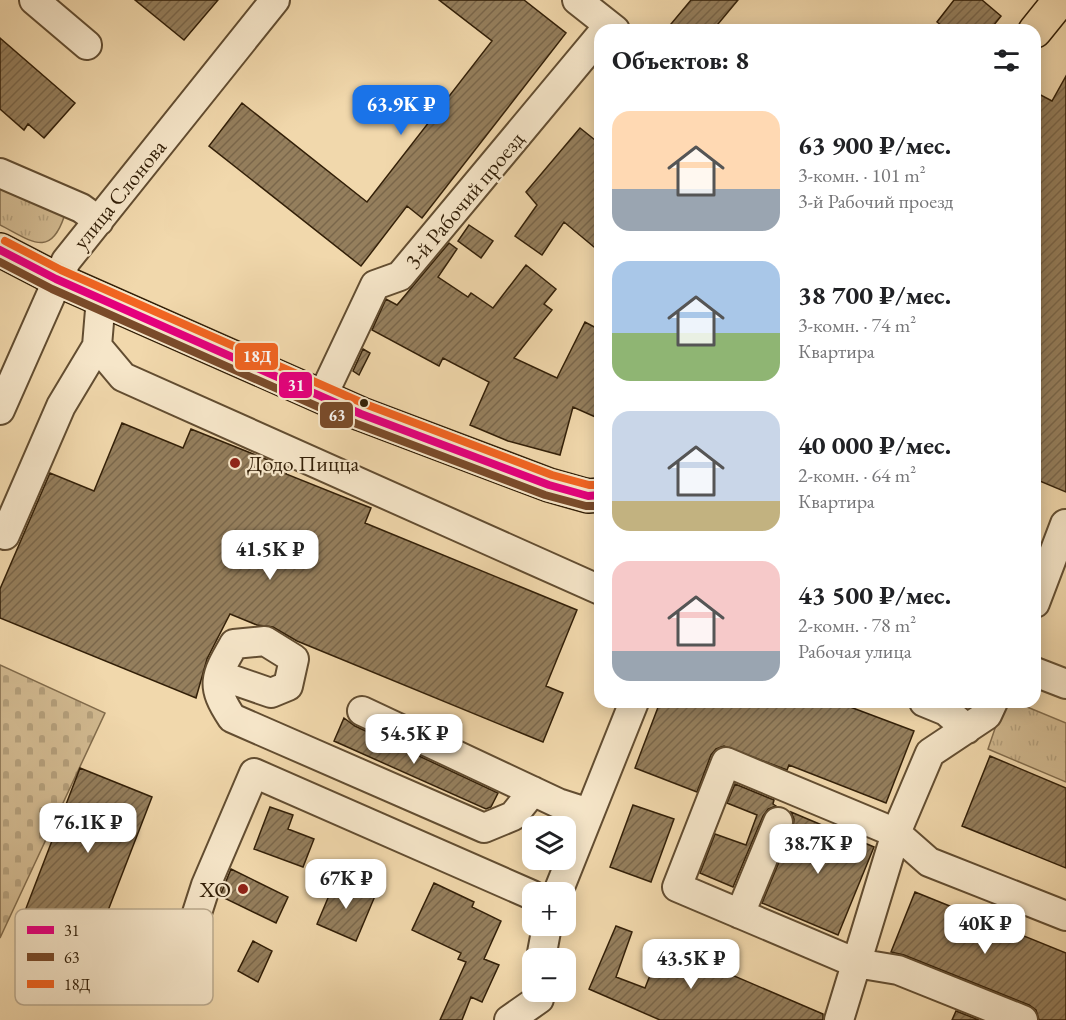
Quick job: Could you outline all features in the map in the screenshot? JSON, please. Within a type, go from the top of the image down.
[{"type":"main road","points":[[1041,24],[1060,0]]},
{"type":"main road","points":[[0,250],[56,279],[322,397],[549,485],[588,496],[594,496]]},
{"type":"street","points":[[34,0],[87,45]]},
{"type":"street","name":"улица Слонова","points":[[0,410],[56,279],[66,261],[275,0]]},
{"type":"street","points":[[577,0],[601,24]]},
{"type":"street","name":"3-й Рабочий проезд","points":[[322,397],[375,285],[400,276],[594,45]]},
{"type":"street","points":[[0,173],[81,208],[99,221]]},
{"type":"street","points":[[5,535],[61,406],[97,346],[101,298]]},
{"type":"street","points":[[97,346],[123,377],[594,587]]},
{"type":"street","points":[[1041,587],[1065,524]]},
{"type":"street","points":[[1041,674],[1066,684]]},
{"type":"street","points":[[219,675],[217,696],[232,718],[484,828],[513,816],[533,791]]},
{"type":"street","points":[[562,882],[632,708]]},
{"type":"street","points":[[939,708],[946,711],[967,729]]},
{"type":"street","points":[[839,1020],[896,833],[930,753],[987,715],[990,708]]},
{"type":"street","points":[[362,711],[533,791],[589,813]]},
{"type":"street","points":[[1023,1020],[897,970],[856,963],[677,887],[726,762],[896,833],[928,862],[1066,916]]},
{"type":"street","points":[[198,909],[206,885],[254,773],[522,891]]},
{"type":"street","points":[[740,914],[778,822]]},
{"type":"street","points":[[509,1020],[540,1003]]},
{"type":"green space","points":[[0,185],[57,207],[64,217],[52,238],[46,242],[30,240],[0,225]]},
{"type":"green space","points":[[0,665],[105,713],[0,938]]},
{"type":"green space","points":[[1002,708],[1030,708],[1066,723],[1066,782],[988,749]]},
{"type":"building","points":[[135,0],[218,0],[184,40]]},
{"type":"building","points":[[439,0],[524,0],[566,33],[422,218],[407,206],[361,266],[209,146],[242,103],[367,202],[492,41]]},
{"type":"building","points":[[691,0],[738,0],[718,24],[671,24]]},
{"type":"building","points":[[954,0],[982,0],[1001,16],[995,24],[940,24],[937,22]]},
{"type":"building","points":[[0,38],[75,103],[44,138],[28,124],[24,130],[0,109]]},
{"type":"building","points":[[1066,76],[1066,492],[1041,482],[1041,95],[1052,101]]},
{"type":"building","points":[[580,128],[594,139],[594,247],[564,222],[542,255],[515,236],[537,205],[526,192]]},
{"type":"building","points":[[469,225],[493,241],[481,258],[458,241]]},
{"type":"building","points":[[449,243],[457,249],[438,277],[468,297],[471,293],[493,308],[526,265],[556,289],[544,304],[552,310],[514,358],[557,378],[585,322],[594,327],[594,416],[573,407],[560,455],[508,441],[470,425],[489,382],[443,358],[439,366],[372,330],[386,299],[397,305]]},
{"type":"building","points":[[363,349],[370,353],[359,375],[353,371]]},
{"type":"building","points":[[122,423],[183,448],[191,429],[278,464],[289,469],[286,474],[371,508],[365,523],[577,610],[546,686],[563,693],[543,742],[297,641],[273,627],[257,625],[230,614],[207,659],[196,698],[0,618],[0,589],[50,473],[94,491]]},
{"type":"building","points":[[658,708],[853,708],[914,731],[886,803],[789,765],[787,770],[724,746],[716,749],[711,755],[697,792],[635,768]]},
{"type":"building","points":[[344,718],[355,726],[498,793],[491,807],[486,809],[334,741]]},
{"type":"building","points":[[990,756],[1066,788],[1066,868],[962,826]]},
{"type":"building","points":[[80,768],[152,797],[109,909],[26,909]]},
{"type":"building","points":[[735,784],[774,800],[773,804],[776,806],[768,809],[763,816],[733,887],[700,873],[715,834],[746,845],[757,815],[727,803]]},
{"type":"building","points":[[633,805],[674,819],[651,882],[610,867]]},
{"type":"building","points":[[270,807],[293,815],[288,829],[314,839],[303,867],[254,849]]},
{"type":"building","points":[[791,812],[874,847],[838,935],[762,903],[793,828],[794,819]]},
{"type":"building","name":"ХО","points":[[231,869],[288,897],[276,923],[220,896]]},
{"type":"building","points":[[336,879],[375,896],[356,941],[317,924]]},
{"type":"building","points":[[434,883],[474,902],[472,907],[501,921],[484,959],[499,965],[482,1002],[471,997],[462,1020],[440,1020],[466,962],[458,959],[461,953],[412,930]]},
{"type":"building","points":[[915,892],[1066,953],[1066,1020],[1039,1020],[1036,1010],[1029,1005],[904,955],[891,952]]},
{"type":"building","points":[[616,926],[632,932],[616,977],[645,988],[662,945],[823,1014],[823,1020],[660,1020],[589,989]]},
{"type":"building","points":[[253,941],[272,951],[258,982],[238,971]]},
{"type":"building","points":[[956,1011],[979,1020],[952,1020]]},
{"type":"transit line","name":"18Д","points":[[5,241],[61,270],[365,404],[552,475],[594,485]]},
{"type":"transit line","name":"31","points":[[0,250],[56,279],[361,414],[549,485],[588,496],[594,496]]},
{"type":"transit line","name":"63","points":[[0,262],[52,289],[357,424],[545,495],[594,506]]},
{"type":"place","name":"Додо Пицца","points":[[235,463]]},
{"type":"place","name":"ХО","points":[[243,889]]}]
